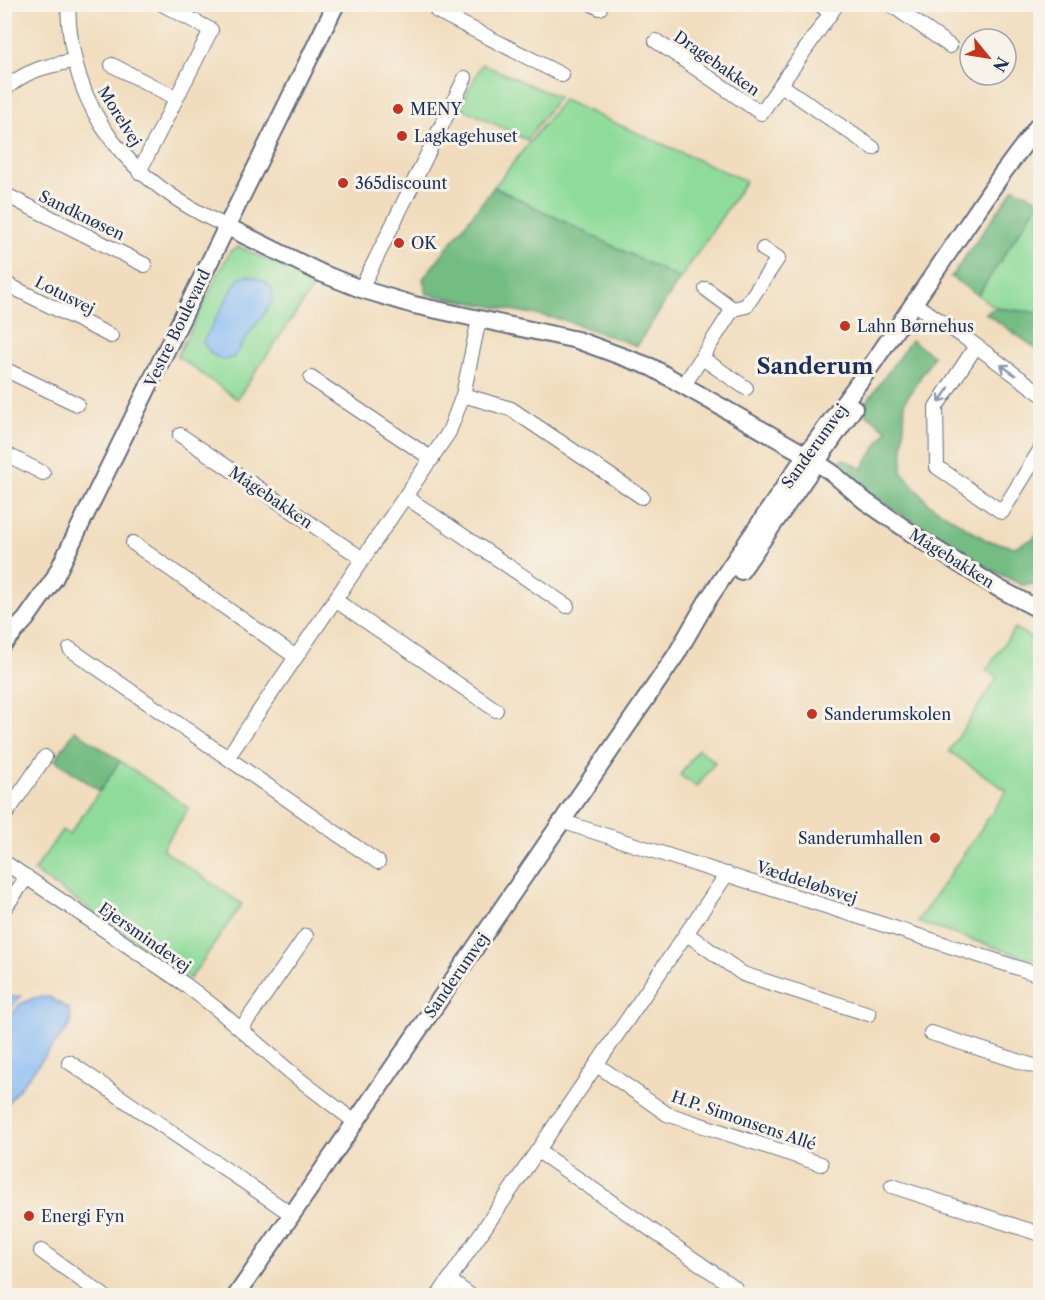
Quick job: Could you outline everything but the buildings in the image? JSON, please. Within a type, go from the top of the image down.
[{"type":"street","name":"Morelvej","points":[[139,172],[211,30],[162,4]]},
{"type":"street","name":"Vestre Boulevard","points":[[4,643],[26,619],[54,579],[336,4]]},
{"type":"street","points":[[440,4],[437,11],[562,75]]},
{"type":"street","name":"Dragebakken","points":[[656,40],[761,113],[834,9],[819,4]]},
{"type":"street","points":[[890,4],[950,46]]},
{"type":"street","name":"Morelvej","points":[[67,5],[74,61],[84,90],[99,120],[127,159],[139,172],[179,202],[228,227]]},
{"type":"street","points":[[4,91],[12,82],[32,72],[55,64],[74,61]]},
{"type":"street","name":"Morelvej","points":[[112,66],[176,98]]},
{"type":"street","points":[[361,289],[465,78]]},
{"type":"street","name":"Dragebakken","points":[[781,85],[873,148]]},
{"type":"street","name":"Sanderumvej","points":[[236,1296],[676,655],[707,602],[921,308],[1011,177],[1041,125]]},
{"type":"street","name":"Sanderumvej","points":[[808,464],[873,363],[1002,174],[1041,125]]},
{"type":"street","name":"Sandknøsen","points":[[4,195],[146,265]]},
{"type":"street","name":"Mågebakken","points":[[228,227],[321,273],[361,289],[414,305],[577,340],[651,367],[740,417],[926,543],[998,588],[1041,610]]},
{"type":"street","points":[[684,385],[734,309],[746,306],[778,258],[763,249]]},
{"type":"street","name":"Lotusvej","points":[[4,283],[111,336]]},
{"type":"street","points":[[706,289],[734,309]]},
{"type":"street","points":[[921,308],[1041,393]]},
{"type":"street","points":[[228,757],[449,432],[463,395],[479,319]]},
{"type":"street","points":[[976,346],[936,407],[937,467],[1002,512],[1041,450]]},
{"type":"street","points":[[702,358],[746,388]]},
{"type":"street","points":[[4,369],[77,404]]},
{"type":"street","points":[[311,378],[432,459]]},
{"type":"street","points":[[463,395],[511,409],[642,497]]},
{"type":"street","name":"Mågebakken","points":[[180,435],[363,559]]},
{"type":"street","points":[[4,453],[43,473]]},
{"type":"street","points":[[406,497],[567,606]]},
{"type":"street","points":[[133,543],[296,657]]},
{"type":"street","points":[[335,600],[496,710]]},
{"type":"street","points":[[70,649],[378,862]]},
{"type":"street","points":[[6,813],[45,757]]},
{"type":"street","name":"Væddeløbsvej","points":[[563,819],[570,824],[1041,975]]},
{"type":"street","name":"Ejersmindevej","points":[[4,862],[186,985],[295,1076],[355,1122]]},
{"type":"street","points":[[438,1296],[727,874]]},
{"type":"street","points":[[4,909],[27,877]]},
{"type":"street","points":[[687,934],[743,974],[869,1014]]},
{"type":"street","points":[[241,1029],[306,936]]},
{"type":"street","points":[[931,1033],[1041,1068]]},
{"type":"street","points":[[69,1062],[291,1214]]},
{"type":"street","name":"H.P. Simonsens Allé","points":[[597,1065],[667,1114],[821,1164]]},
{"type":"street","points":[[538,1151],[735,1288]]},
{"type":"street","points":[[892,1186],[1041,1234]]},
{"type":"street","points":[[41,1251],[104,1296]]},
{"type":"street","points":[[449,1280],[471,1296]]},
{"type":"green space","points":[[482,64],[558,97],[527,140],[460,107]]},
{"type":"green space","points":[[563,100],[746,181],[680,279],[494,187]]},
{"type":"green space","points":[[494,187],[680,279],[637,346],[564,320],[427,294],[423,279]]},
{"type":"green space","points":[[1014,188],[1040,200],[978,295],[951,277]]},
{"type":"green space","points":[[1040,200],[1040,313],[996,308],[978,295]]},
{"type":"green space","points":[[239,247],[317,282],[237,399],[177,356],[230,251]]},
{"type":"green space","points":[[996,308],[1040,313],[1040,351],[985,313]]},
{"type":"green space","points":[[911,340],[934,356],[905,401],[902,472],[929,504],[986,540],[1014,547],[1033,539],[1040,529],[1040,584],[1022,585],[957,552],[837,470],[836,463],[844,459],[862,469],[887,430],[861,410]]},
{"type":"green space","points":[[1015,628],[1040,644],[1040,962],[917,922],[1007,791],[949,751],[997,678],[986,670]]},
{"type":"green space","points":[[75,730],[120,761],[100,791],[55,760]]},
{"type":"green space","points":[[698,749],[715,762],[697,787],[680,775]]},
{"type":"green space","points":[[120,761],[189,808],[162,849],[242,904],[190,979],[34,871],[62,830],[69,835]]},
{"type":"water","points":[[248,275],[264,281],[272,288],[272,301],[234,357],[223,360],[211,354],[203,342],[238,279]]},
{"type":"water","points":[[21,996],[5,1015],[5,998]]},
{"type":"water","points":[[49,997],[69,1009],[71,1024],[5,1106],[5,1024],[20,1004],[34,998]]},
{"type":"place","name":"MENY","points":[[398,109]]},
{"type":"place","name":"Lagkagehuset","points":[[402,136]]},
{"type":"place","name":"365discount","points":[[343,183]]},
{"type":"place","name":"OK","points":[[399,243]]},
{"type":"place","name":"Lahn Børnehus","points":[[845,326]]},
{"type":"place","name":"Sanderumskolen","points":[[812,714]]},
{"type":"place","name":"Sanderumhallen","points":[[935,838]]},
{"type":"place","name":"Energi Fyn","points":[[29,1216]]},
{"type":"district","name":"Sanderum","points":[[815,366]]}]
